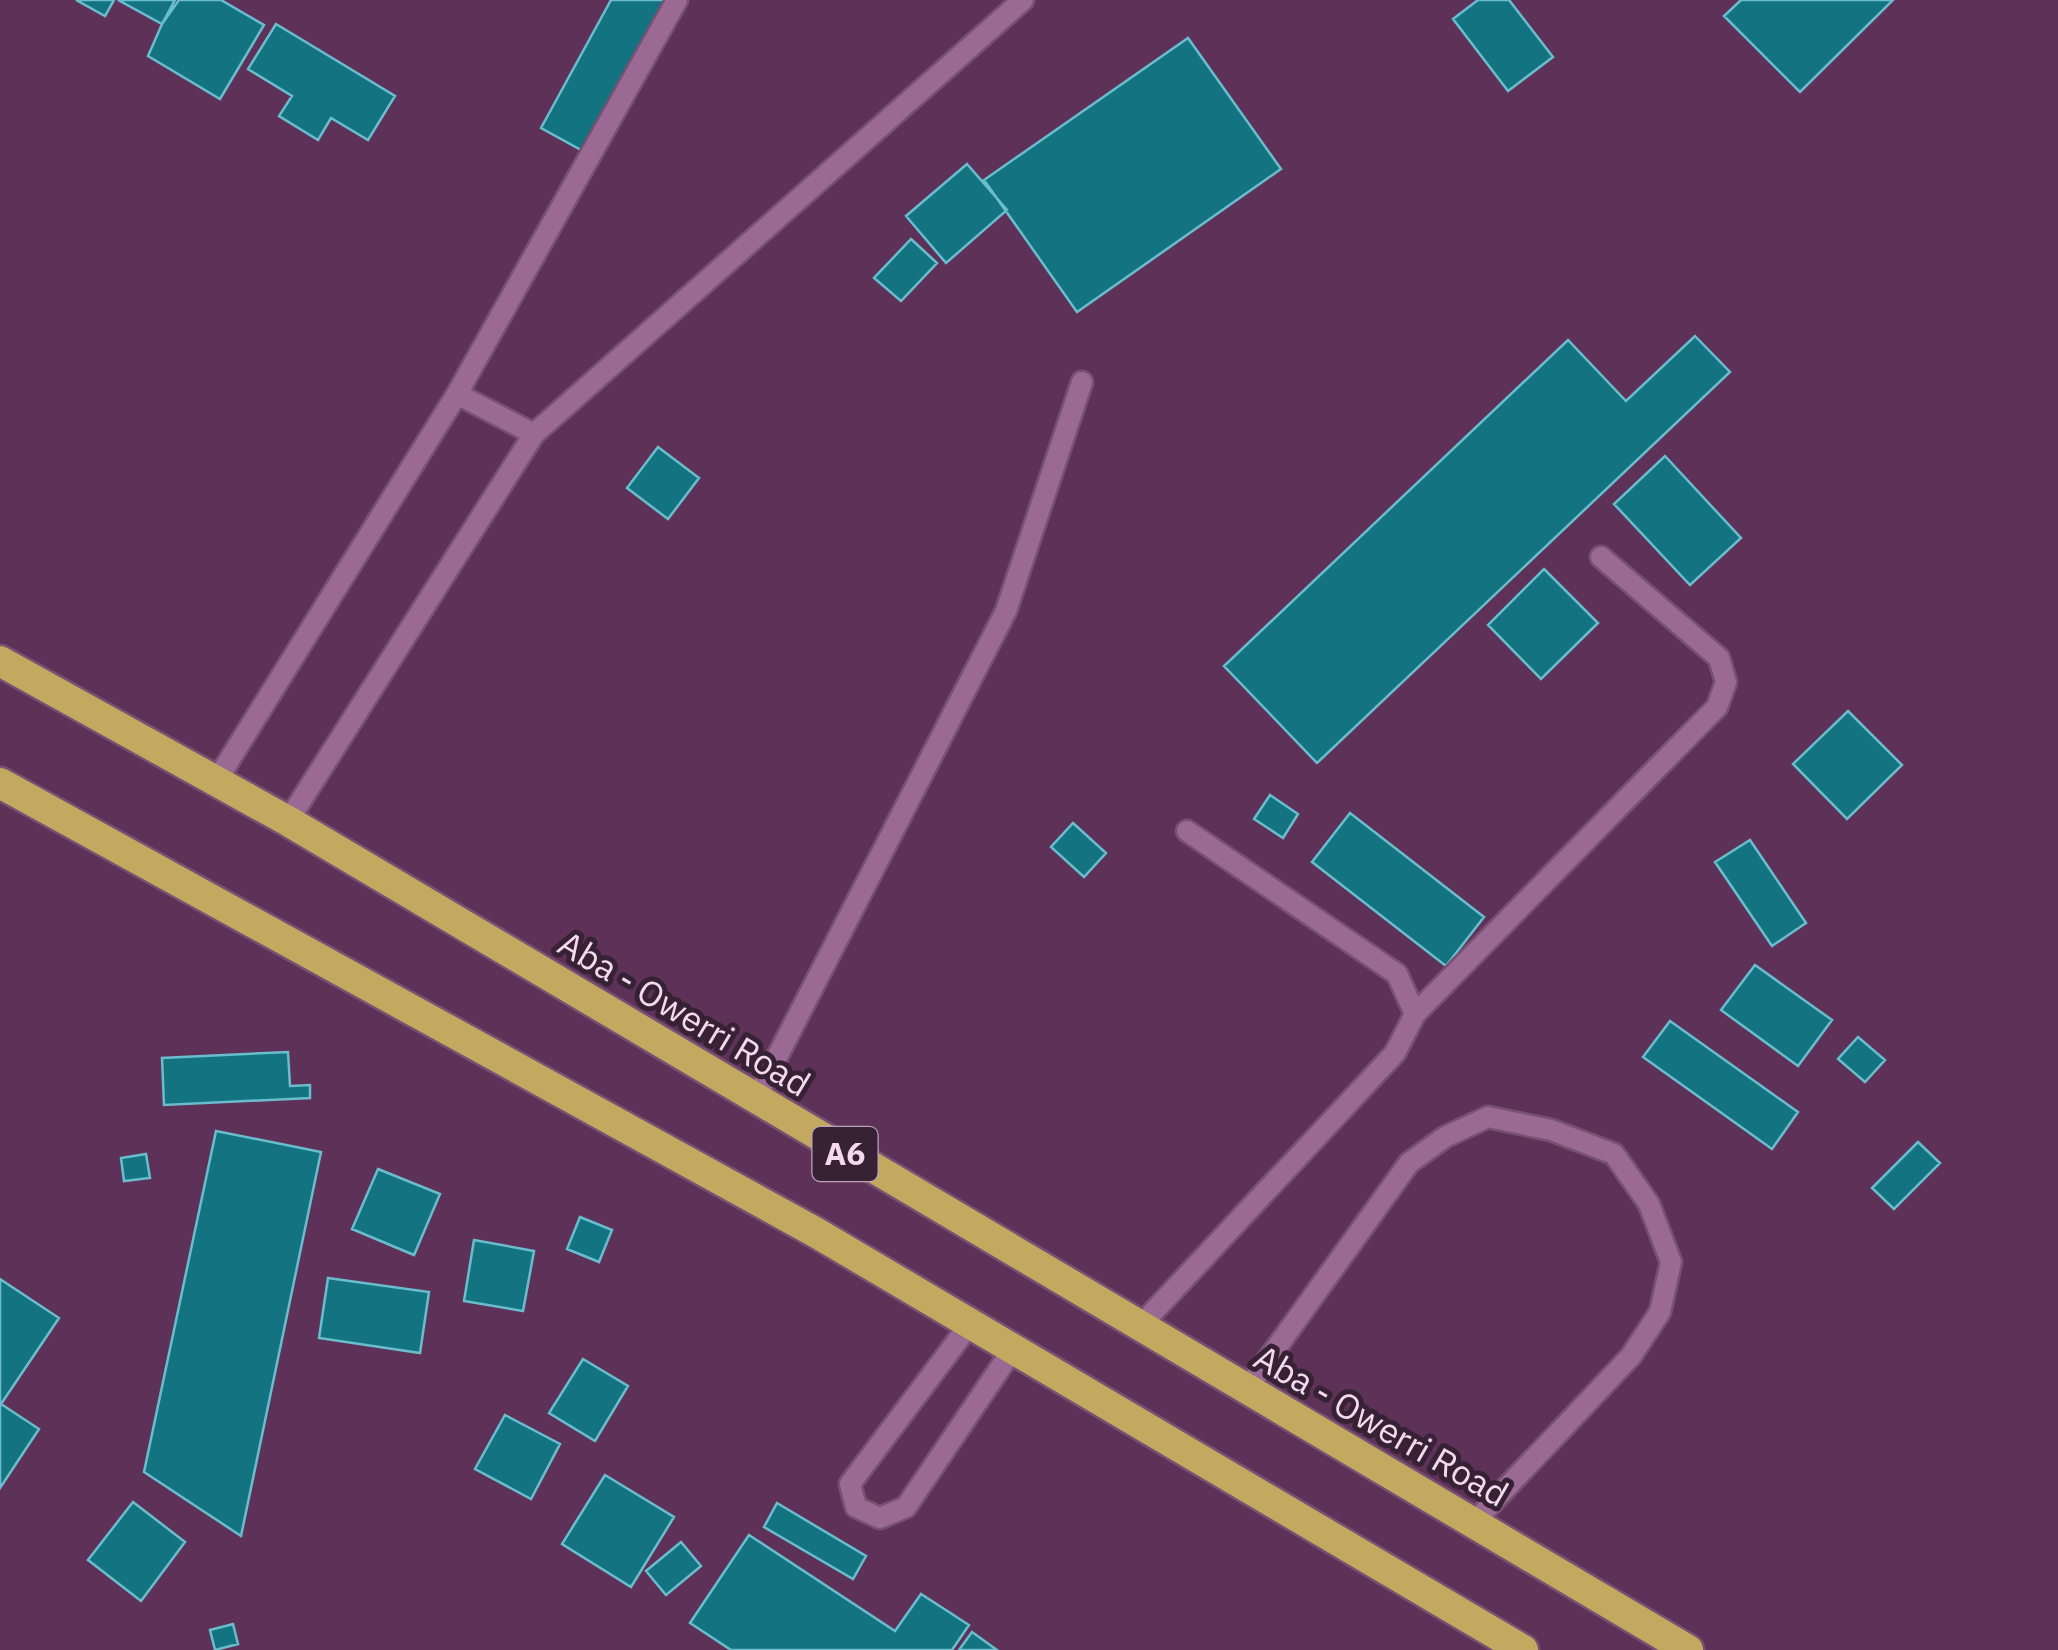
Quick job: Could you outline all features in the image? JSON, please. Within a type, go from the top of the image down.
[{"type":"highway","name":"Aba - Owerri Road","points":[[0,662],[288,822],[1473,1523],[1672,1646]]},
{"type":"highway","name":"A6","points":[[0,783],[815,1232],[1523,1650]]},
{"type":"lane","points":[[215,783],[457,394],[677,0]]},
{"type":"lane","points":[[288,822],[534,434],[1023,0]]},
{"type":"lane","points":[[755,1100],[1006,611],[1082,382]]},
{"type":"lane","points":[[457,394],[534,434]]},
{"type":"lane","points":[[1139,1327],[1394,1053],[1415,1014],[1717,707],[1726,682],[1718,658],[1601,558]]},
{"type":"lane","points":[[1187,831],[1397,974],[1415,1014]]},
{"type":"lane","points":[[1246,1390],[1409,1163],[1445,1137],[1488,1118],[1550,1130],[1614,1154],[1649,1204],[1672,1262],[1660,1312],[1631,1356],[1473,1523]]},
{"type":"lane","points":[[970,1324],[850,1484],[856,1507],[880,1518],[906,1507],[1013,1349]]},
{"type":"building","points":[[76,0],[114,0],[105,16]]},
{"type":"building","points":[[118,0],[175,0],[162,24]]},
{"type":"building","points":[[179,0],[221,0],[264,25],[220,99],[148,56],[162,24]]},
{"type":"building","points":[[611,0],[665,0],[583,151],[541,128]]},
{"type":"building","points":[[1478,0],[1509,0],[1553,57],[1508,91],[1453,19]]},
{"type":"building","points":[[1741,0],[1893,0],[1800,92],[1724,16]]},
{"type":"building","points":[[276,24],[395,96],[368,140],[331,118],[318,140],[279,116],[292,96],[248,69]]},
{"type":"building","points":[[1188,38],[1281,169],[1077,312],[984,180]]},
{"type":"building","points":[[967,164],[1007,210],[946,263],[906,216]]},
{"type":"building","points":[[911,239],[937,263],[901,301],[874,278]]},
{"type":"building","points":[[1695,336],[1730,372],[1317,763],[1224,666],[1568,340],[1626,401]]},
{"type":"building","points":[[658,447],[699,478],[668,519],[627,488]]},
{"type":"building","points":[[1665,456],[1741,538],[1690,585],[1614,504]]},
{"type":"building","points":[[1544,569],[1598,623],[1541,679],[1488,625]]},
{"type":"building","points":[[1848,711],[1902,765],[1847,819],[1793,764]]},
{"type":"building","points":[[1270,795],[1298,814],[1283,838],[1254,819]]},
{"type":"building","points":[[1350,813],[1484,917],[1446,966],[1312,862]]},
{"type":"building","points":[[1073,823],[1106,853],[1084,877],[1051,847]]},
{"type":"building","points":[[1750,840],[1806,923],[1772,946],[1715,862]]},
{"type":"building","points":[[1755,965],[1832,1020],[1798,1066],[1721,1010]]},
{"type":"building","points":[[1670,1021],[1798,1112],[1772,1149],[1643,1057]]},
{"type":"building","points":[[1858,1037],[1885,1060],[1865,1082],[1838,1059]]},
{"type":"building","points":[[288,1052],[290,1086],[310,1085],[310,1098],[164,1105],[162,1058]]},
{"type":"building","points":[[216,1131],[321,1152],[241,1536],[144,1472]]},
{"type":"building","points":[[1918,1142],[1940,1163],[1894,1209],[1872,1188]]},
{"type":"building","points":[[146,1154],[150,1178],[124,1181],[121,1158]]},
{"type":"building","points":[[378,1169],[440,1194],[414,1255],[352,1229]]},
{"type":"building","points":[[580,1217],[612,1230],[599,1262],[567,1249]]},
{"type":"building","points":[[474,1240],[534,1251],[523,1311],[464,1301]]},
{"type":"building","points":[[328,1278],[429,1292],[420,1353],[319,1338]]},
{"type":"building","points":[[0,1279],[59,1318],[1,1404],[39,1429],[0,1488]]},
{"type":"building","points":[[583,1359],[628,1386],[595,1441],[549,1413]]},
{"type":"building","points":[[505,1415],[560,1444],[531,1499],[475,1469]]},
{"type":"building","points":[[605,1475],[674,1517],[631,1587],[562,1544]]},
{"type":"building","points":[[133,1502],[185,1542],[141,1601],[88,1560]]},
{"type":"building","points":[[777,1503],[866,1556],[853,1579],[764,1527]]},
{"type":"building","points":[[749,1535],[895,1631],[921,1594],[969,1625],[952,1650],[731,1650],[690,1623]]},
{"type":"building","points":[[681,1542],[701,1566],[666,1595],[646,1571]]},
{"type":"building","points":[[233,1624],[238,1644],[215,1650],[210,1630]]},
{"type":"building","points":[[972,1632],[997,1650],[959,1650]]}]
